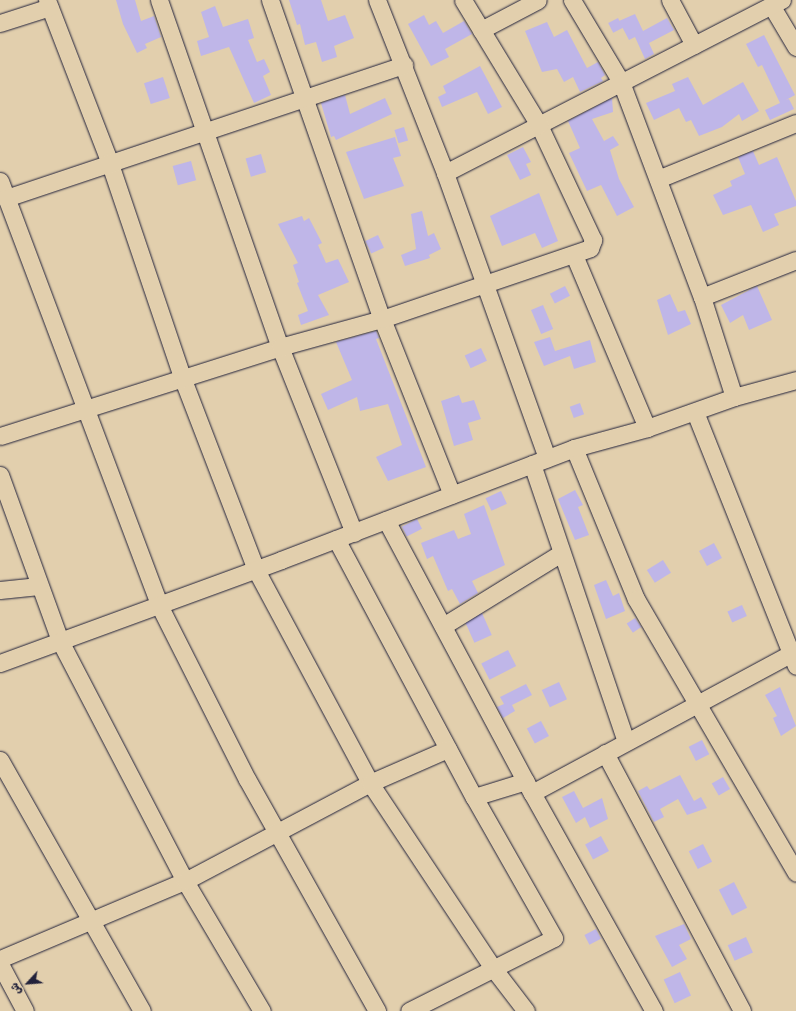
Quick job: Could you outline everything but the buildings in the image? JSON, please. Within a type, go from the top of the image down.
[{"type":"street","points":[[159,0],[280,347],[354,533]]},
{"type":"street","points":[[270,0],[305,96],[382,319],[452,495]]},
{"type":"street","points":[[377,0],[404,65],[485,284],[539,461],[562,553],[626,742]]},
{"type":"street","points":[[0,436],[85,410],[182,377],[280,347],[382,319],[574,255],[590,248],[593,240],[540,126],[463,0]]},
{"type":"street","points":[[481,30],[538,0]]},
{"type":"street","points":[[572,0],[621,82],[702,297],[734,397]]},
{"type":"street","points":[[670,0],[694,45]]},
{"type":"street","points":[[445,173],[540,126],[621,82],[778,1],[796,47]]},
{"type":"street","points":[[0,23],[48,3],[110,161],[182,377],[256,570],[370,783],[493,968],[526,1011]]},
{"type":"street","points":[[6,198],[205,129],[404,65]]},
{"type":"street","points":[[658,179],[796,123]]},
{"type":"street","points":[[0,181],[159,605],[278,833],[377,1011]]},
{"type":"street","points":[[574,255],[647,428]]},
{"type":"street","points":[[702,297],[796,260]]},
{"type":"street","points":[[0,663],[256,570],[574,448],[647,428],[734,397],[796,380]]},
{"type":"street","points":[[474,797],[529,787],[605,753],[697,703],[794,657],[695,412]]},
{"type":"street","points":[[574,448],[630,587],[796,873]]},
{"type":"street","points":[[0,475],[60,641],[185,881],[262,1011]]},
{"type":"street","points":[[386,520],[529,787],[654,1011]]},
{"type":"street","points":[[336,540],[474,797],[554,938],[409,1011]]},
{"type":"street","points":[[443,626],[562,553]]},
{"type":"street","points":[[0,590],[39,586]]},
{"type":"street","points":[[0,959],[89,920],[185,881],[370,783],[448,749]]},
{"type":"street","points":[[605,753],[742,1011]]},
{"type":"street","points":[[0,760],[89,920],[142,1011]]},
{"type":"street","points":[[0,964],[25,1011]]}]
